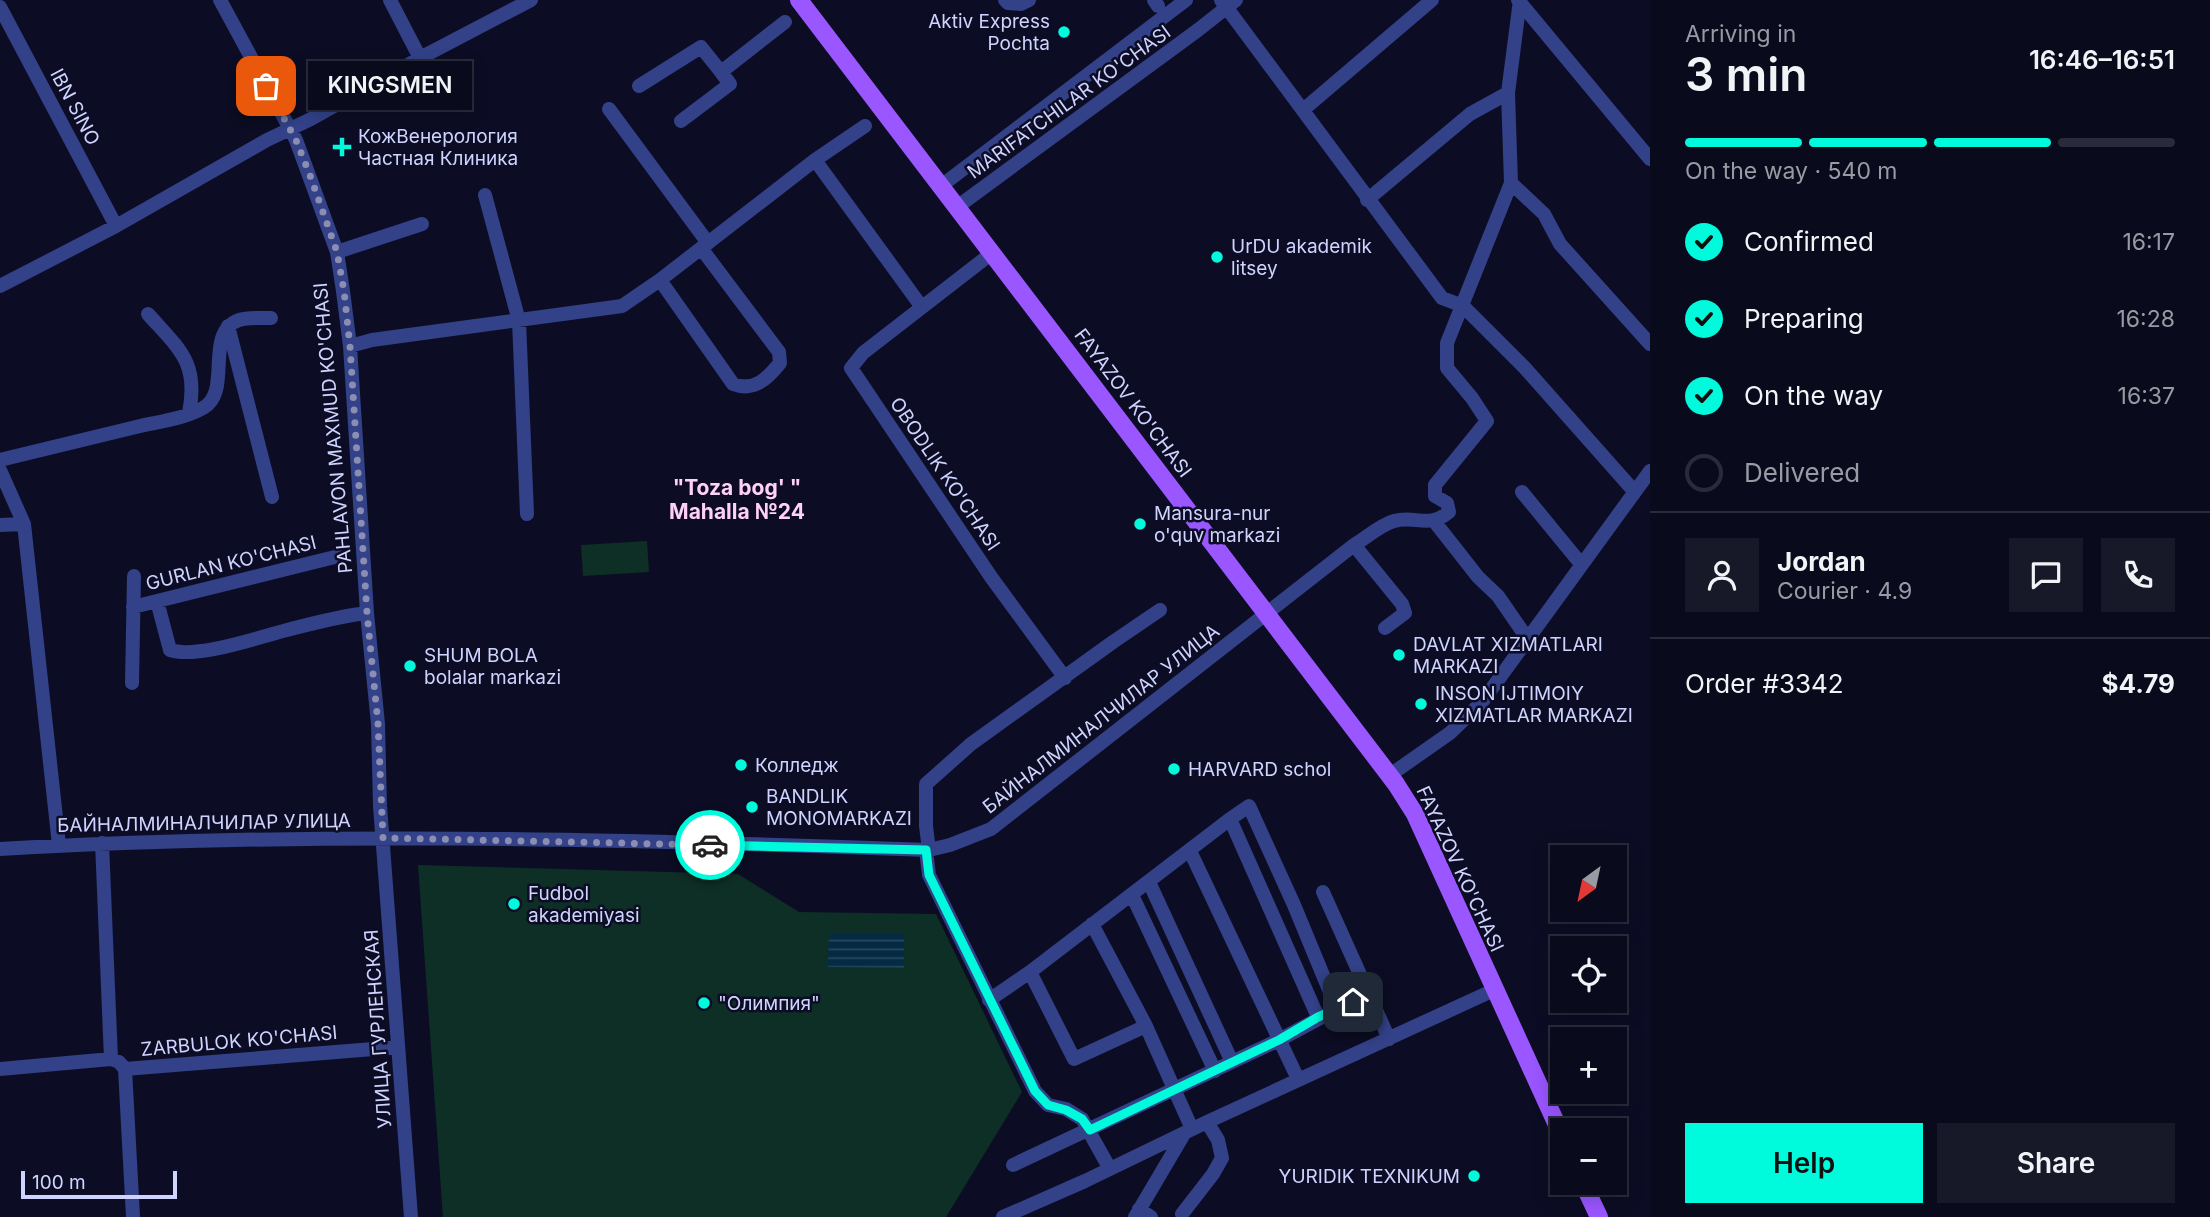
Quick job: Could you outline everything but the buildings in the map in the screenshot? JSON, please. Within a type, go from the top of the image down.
[{"type":"main road","name":"FAYAZOV KO'CHASI","points":[[799,0],[1390,775],[1415,814],[1554,1118]]},
{"type":"main road","points":[[1589,1195],[1599,1217]]},
{"type":"street","name":"PAHLAVON MAXMUD KO'CHASI","points":[[220,0],[289,129],[311,178],[337,252],[350,346],[367,613],[378,724],[383,838]]},
{"type":"street","points":[[390,0],[420,58]]},
{"type":"street","points":[[0,286],[116,226],[289,129],[531,0]]},
{"type":"street","points":[[1005,0],[1007,3],[1021,4],[1029,0]]},
{"type":"street","name":"MARIFATCHILAR KO'CHASI","points":[[941,186],[1186,0]]},
{"type":"street","points":[[1303,110],[1432,0]]},
{"type":"street","points":[[1520,1],[1508,93],[1511,183],[1447,343],[1447,368],[1487,421],[1435,485],[1435,496],[1447,503],[1449,512],[1434,521],[1469,567],[1498,596],[1527,638]]},
{"type":"street","points":[[1520,1],[1650,159]]},
{"type":"street","points":[[1228,3],[1367,201],[1442,298],[1463,306],[1545,389],[1634,491]]},
{"type":"street","name":"MARIFATCHILAR KO'CHASI","points":[[957,207],[1228,3]]},
{"type":"street","name":"IBN SINO","points":[[0,7],[116,226]]},
{"type":"street","points":[[721,72],[785,22]]},
{"type":"street","points":[[639,86],[701,47],[730,84],[681,121]]},
{"type":"street","points":[[1367,201],[1471,114],[1508,93]]},
{"type":"street","points":[[609,109],[779,352],[780,363],[771,374],[751,387],[733,384],[660,280]]},
{"type":"street","points":[[350,346],[372,340],[622,306],[865,126]]},
{"type":"street","points":[[816,160],[921,306]]},
{"type":"street","points":[[1511,183],[1544,214],[1560,244],[1650,344]]},
{"type":"street","points":[[485,195],[519,321],[527,514]]},
{"type":"street","points":[[337,252],[422,224]]},
{"type":"street","name":"OBODLIK KO'CHASI","points":[[992,253],[863,353],[851,369],[991,577],[1065,678]]},
{"type":"street","points":[[148,314],[189,365],[192,397],[189,412]]},
{"type":"street","points":[[0,460],[204,408],[214,397],[220,361],[219,346],[228,326],[241,319],[271,318]]},
{"type":"street","points":[[228,326],[272,497]]},
{"type":"street","points":[[0,470],[24,524],[58,845]]},
{"type":"street","points":[[1390,775],[1450,733],[1482,702],[1650,471]]},
{"type":"street","points":[[1522,492],[1581,564]]},
{"type":"street","name":"БАЙНАЛМИНАЛЧИЛАР УЛИЦА","points":[[0,849],[102,843],[383,838],[927,850],[950,845],[991,828],[1354,545],[1395,521],[1434,521]]},
{"type":"street","points":[[0,525],[24,524]]},
{"type":"street","points":[[1354,545],[1402,604],[1405,613],[1385,628]]},
{"type":"street","name":"GURLAN KO'CHASI","points":[[133,607],[340,556]]},
{"type":"street","name":"GURLAN KO'CHASI","points":[[132,683],[134,576]]},
{"type":"street","points":[[157,601],[170,650],[180,653],[367,613]]},
{"type":"street","points":[[1110,1169],[1082,1119],[1066,1110],[1048,1105],[1035,1091],[929,875],[926,784],[971,744],[1160,610]]},
{"type":"street","points":[[989,1000],[1030,972],[1248,806],[1294,905],[1337,1009]]},
{"type":"street","points":[[1230,819],[1318,1017]]},
{"type":"street","name":"УЛИЦА ГУРЛЕНСКАЯ","points":[[383,838],[411,1217]]},
{"type":"street","points":[[0,1069],[111,1059],[102,843]]},
{"type":"street","points":[[1190,851],[1298,1079]]},
{"type":"street","points":[[1149,882],[1232,1062]]},
{"type":"street","points":[[1323,892],[1389,1039]]},
{"type":"street","points":[[1132,895],[1215,1070]]},
{"type":"street","points":[[1092,924],[1146,1026],[1175,1089],[1189,1130],[1142,1214]]},
{"type":"street","points":[[1030,972],[1074,1059],[1146,1026]]},
{"type":"street","points":[[1003,1217],[1494,990]]},
{"type":"street","points":[[1013,1165],[1279,1040],[1318,1017],[1370,996]]},
{"type":"street","name":"ZARBULOK KO'CHASI","points":[[125,1069],[398,1048]]},
{"type":"street","name":"ZARBULOK KO'CHASI","points":[[111,1059],[119,1062],[125,1069],[133,1217]]},
{"type":"street","points":[[1182,1214],[1222,1158],[1218,1140],[1207,1122]]},
{"type":"green space","points":[[647,541],[649,572],[583,576],[581,545]]},
{"type":"green space","name":"\"Олимпия\"","points":[[418,865],[738,874],[799,912],[936,914],[1022,1092],[946,1217],[443,1217]]},
{"type":"water","points":[[829,934],[904,934],[904,968],[828,967]]},
{"type":"way so far","points":[[266,86],[296,140],[311,178],[337,252],[344,291],[367,613],[378,724],[383,838],[710,845]]},
{"type":"place","name":"Aktiv Express Pochta","points":[[1064,32]]},
{"type":"place","name":"KINGSMEN","points":[[266,86]]},
{"type":"place","name":"КожВенерология Частная Клиника","points":[[342,147]]},
{"type":"place","name":"UrDU akademik litsey","points":[[1217,257]]},
{"type":"place","name":"Mansura-nur o'quv markazi","points":[[1140,524]]},
{"type":"place","name":"DAVLAT XIZMATLARI MARKAZI","points":[[1399,655]]},
{"type":"place","name":"SHUM BOLA bolalar markazi","points":[[410,666]]},
{"type":"place","name":"INSON IJTIMOIY XIZMATLAR MARKAZI","points":[[1421,704]]},
{"type":"place","name":"Колледж","points":[[741,765]]},
{"type":"place","name":"HARVARD schol","points":[[1174,769]]},
{"type":"place","name":"BANDLIK MONOMARKAZI","points":[[752,807]]},
{"type":"place","name":"Fudbol akademiyasi","points":[[514,904]]},
{"type":"place","name":"\"Олимпия\"","points":[[704,1003]]},
{"type":"place","name":"YURIDIK TEXNIKUM","points":[[1474,1176]]},
{"type":"district","name":"\"Toza bog' \" Mahalla №24","points":[[737,499]]},
{"type":"route","points":[[710,845],[926,850],[929,875],[1035,1091],[1048,1105],[1066,1110],[1082,1119],[1090,1130],[1353,1002]]}]
